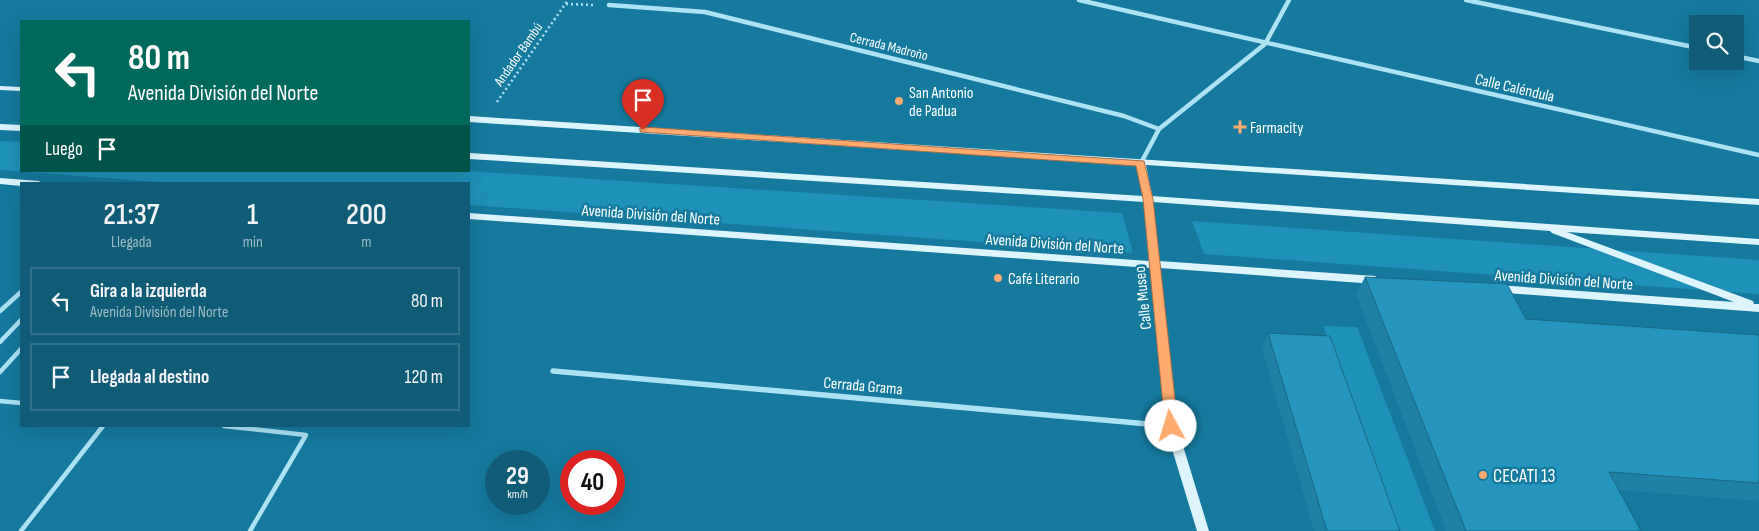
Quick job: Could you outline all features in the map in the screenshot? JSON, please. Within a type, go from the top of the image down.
[{"type":"main road","points":[[0,88],[20,90]]},
{"type":"main road","points":[[470,119],[1759,202]]},
{"type":"main road","points":[[0,127],[20,128]]},
{"type":"main road","points":[[470,156],[1148,199],[1759,242]]},
{"type":"main road","name":"Calle Museo","points":[[1140,163],[1148,199],[1171,426],[1203,531]]},
{"type":"main road","points":[[0,181],[20,183]]},
{"type":"main road","name":"Avenida División del Norte","points":[[470,216],[1383,281]]},
{"type":"main road","points":[[1544,227],[1759,307]]},
{"type":"main road","name":"Avenida División del Norte","points":[[1482,288],[1759,307]]},
{"type":"street","name":"Calle Caléndula","points":[[1079,0],[1265,44],[1759,155]]},
{"type":"street","points":[[1140,163],[1160,129],[1265,44],[1289,0]]},
{"type":"street","points":[[1466,0],[1689,46]]},
{"type":"street","name":"Cerrada Madroño","points":[[609,6],[706,12],[1124,116],[1160,129]]},
{"type":"street","points":[[1744,58],[1759,61]]},
{"type":"street","name":"Cerrada Grama","points":[[553,371],[1171,426]]},
{"type":"lane","points":[[0,311],[20,293]]},
{"type":"lane","points":[[0,342],[20,321]]},
{"type":"lane","points":[[0,372],[20,351]]},
{"type":"lane","points":[[0,400],[20,403]]},
{"type":"lane","points":[[20,531],[102,427]]},
{"type":"lane","points":[[232,427],[306,436],[250,531]]},
{"type":"path","name":"Andador Bambú","points":[[484,120],[568,0]]},
{"type":"path","points":[[566,4],[609,6]]},
{"type":"shaded area","points":[[0,141],[20,142],[20,172],[0,170]]},
{"type":"shaded area","points":[[470,171],[1122,213],[1133,253],[470,205],[470,182],[159,182],[27,172]]},
{"type":"shaded area","points":[[1192,221],[1759,260],[1759,294],[1204,254]]},
{"type":"shaded area","points":[[1323,326],[1357,327],[1435,531],[1395,531]]},
{"type":"building","points":[[1365,277],[1507,284],[1526,319],[1759,335],[1759,483],[1609,472],[1641,531],[1466,531]]},
{"type":"building","points":[[1268,333],[1330,336],[1400,531],[1327,531]]},
{"type":"place","name":"San Antonio de Padua","points":[[899,101]]},
{"type":"place","name":"Farmacity","points":[[1240,127]]},
{"type":"place","name":"Café Literario","points":[[998,278]]},
{"type":"place","name":"CECATI 13","points":[[1483,475]]},
{"type":"route","points":[[643,130],[1140,163],[1148,199],[1171,426]]}]
